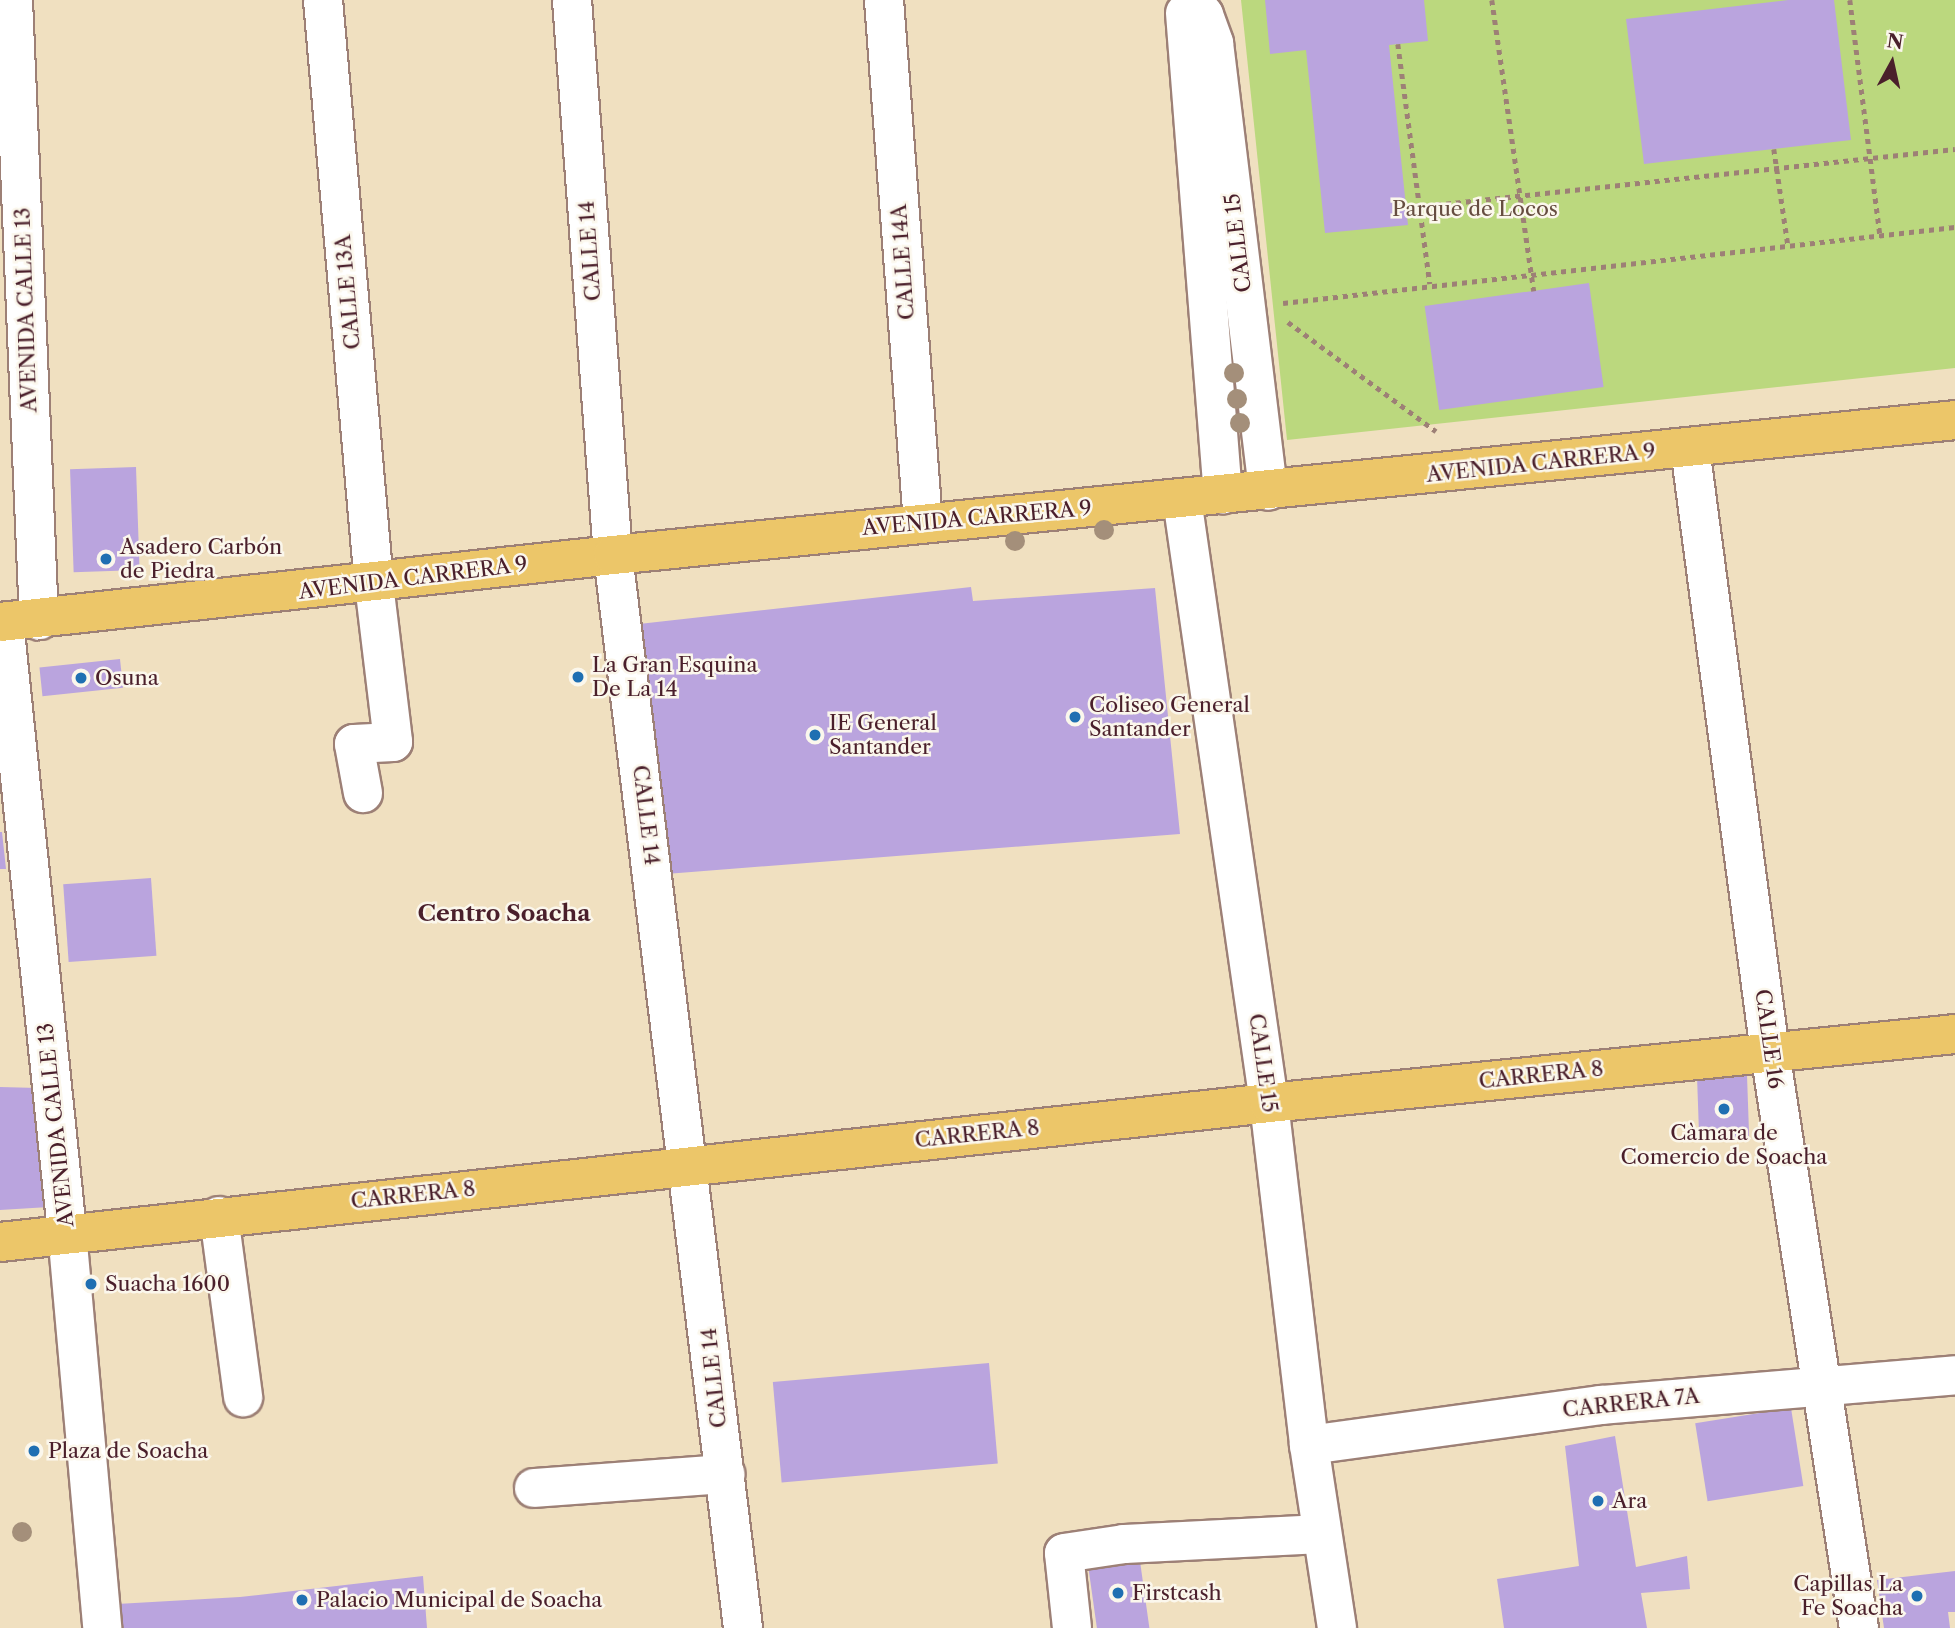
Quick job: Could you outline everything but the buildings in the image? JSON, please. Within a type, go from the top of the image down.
[{"type":"main road","name":"AVENIDA CARRERA 9","points":[[15,621],[374,584],[613,555],[1955,420]]},
{"type":"main road","name":"CARRERA 8","points":[[0,1242],[68,1232],[1269,1102],[1955,1034]]},
{"type":"street","name":"AVENIDA CALLE 13","points":[[13,0],[15,621],[102,1628]]},
{"type":"street","name":"CALLE 13A","points":[[323,0],[374,584],[393,743],[355,744],[363,793]]},
{"type":"street","name":"CALLE 14","points":[[572,0],[613,555],[690,1165],[743,1628]]},
{"type":"street","name":"CALLE 14A","points":[[884,0],[923,523]]},
{"type":"street","points":[[1184,0],[1223,495]]},
{"type":"street","name":"CALLE 15","points":[[1192,0],[1205,15],[1213,43],[1268,491]]},
{"type":"street","name":"CALLE 16","points":[[1690,448],[1770,1052],[1859,1628]]},
{"type":"street","name":"CALLE 15","points":[[1182,499],[1269,1102],[1309,1445],[1337,1628]]},
{"type":"street","points":[[219,1216],[243,1397]]},
{"type":"street","name":"CARRERA 7A","points":[[1309,1445],[1601,1405],[1820,1383],[1955,1376]]},
{"type":"street","points":[[534,1488],[725,1474]]},
{"type":"street","points":[[1072,1628],[1064,1553],[1124,1544],[1322,1534]]},
{"type":"path","points":[[1492,0],[1534,291]]},
{"type":"path","points":[[1850,0],[1880,236]]},
{"type":"path","points":[[1398,44],[1430,284]]},
{"type":"path","points":[[1774,149],[1788,245]]},
{"type":"path","points":[[1406,208],[1955,149]]},
{"type":"path","points":[[1279,303],[1430,284],[1955,228]]},
{"type":"path","points":[[1276,313],[1439,434]]},
{"type":"green space","name":"Parque de Locos","points":[[1241,0],[1955,0],[1955,368],[1287,440]]},
{"type":"place","name":"Asadero Carbón de Piedra","points":[[106,559]]},
{"type":"place","name":"La Gran Esquina De La 14","points":[[578,677]]},
{"type":"place","name":"Osuna","points":[[81,678]]},
{"type":"place","name":"Coliseo General Santander","points":[[1075,717]]},
{"type":"place","name":"IE General Santander","points":[[815,735]]},
{"type":"place","name":"Càmara de Comercio de Soacha","points":[[1724,1109]]},
{"type":"place","name":"Suacha 1600","points":[[91,1284]]},
{"type":"place","name":"Plaza de Soacha","points":[[34,1451]]},
{"type":"place","name":"Ara","points":[[1598,1501]]},
{"type":"place","name":"Firstcash","points":[[1118,1593]]},
{"type":"place","name":"Capillas La Fe Soacha","points":[[1917,1596]]},
{"type":"place","name":"Palacio Municipal de Soacha","points":[[302,1600]]},
{"type":"district","name":"Centro Soacha","points":[[504,913]]}]
